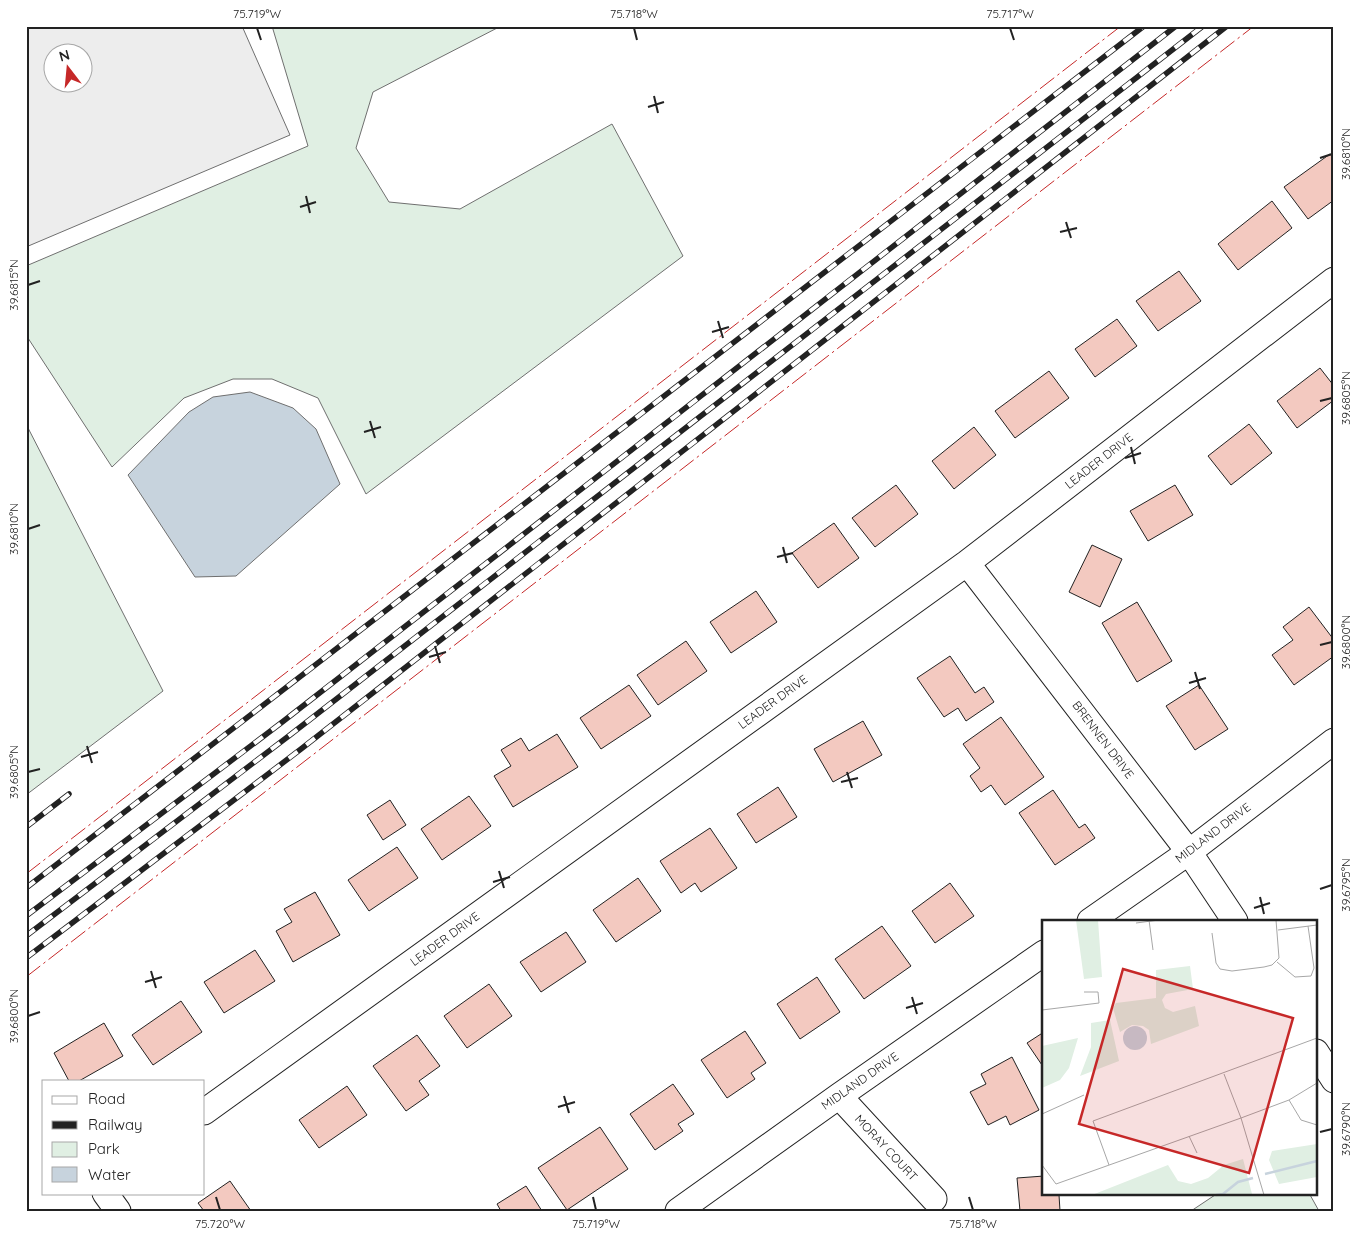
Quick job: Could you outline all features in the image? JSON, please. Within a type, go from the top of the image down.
[{"type":"street","name":"LEADER DRIVE","points":[[205,1111],[967,563],[1334,280]]},
{"type":"street","name":"BRENNEN DRIVE","points":[[967,563],[1189,852],[1234,920]]},
{"type":"street","name":"MIDLAND DRIVE","points":[[1091,920],[1189,852],[1334,741]]},
{"type":"street","name":"MIDLAND DRIVE","points":[[678,1211],[838,1096],[1042,954]]},
{"type":"street","points":[[1318,1055],[1334,1080]]},
{"type":"street","name":"MORAY COURT","points":[[838,1096],[934,1199]]},
{"type":"street","points":[[106,1194],[118,1211]]},
{"type":"green space","points":[[272,26],[501,26],[373,92],[356,148],[389,202],[460,209],[612,124],[683,256],[366,494],[318,398],[272,379],[233,379],[184,398],[112,467],[26,335],[26,266],[308,146]]},
{"type":"green space","points":[[26,424],[163,691],[26,795]]},
{"type":"green space","points":[[1216,1194],[1310,1194],[1319,1211],[1191,1211]]},
{"type":"shaded area","points":[[26,26],[242,26],[290,135],[26,247]]},
{"type":"water","points":[[250,392],[293,408],[316,429],[340,484],[236,576],[195,577],[128,475],[189,412],[213,397]]},
{"type":"building","points":[[1330,154],[1334,159],[1334,200],[1308,219],[1284,187]]},
{"type":"building","points":[[1272,201],[1292,228],[1238,270],[1218,244]]},
{"type":"building","points":[[1179,271],[1201,301],[1158,331],[1136,301]]},
{"type":"building","points":[[1117,319],[1137,346],[1095,377],[1075,349]]},
{"type":"building","points":[[1320,368],[1334,386],[1334,400],[1297,428],[1277,401]]},
{"type":"building","points":[[1049,371],[1069,398],[1015,438],[995,411]]},
{"type":"building","points":[[1249,424],[1272,453],[1231,485],[1208,456]]},
{"type":"building","points":[[974,427],[996,455],[954,489],[932,461]]},
{"type":"building","points":[[896,485],[918,514],[875,547],[852,518]]},
{"type":"building","points":[[1175,485],[1193,515],[1148,541],[1130,511]]},
{"type":"building","points":[[834,523],[859,558],[818,588],[792,553]]},
{"type":"building","points":[[1092,545],[1122,559],[1100,607],[1069,592]]},
{"type":"building","points":[[756,591],[777,622],[731,653],[710,622]]},
{"type":"building","points":[[1137,602],[1172,661],[1137,682],[1102,623]]},
{"type":"building","points":[[1309,607],[1334,640],[1334,656],[1294,685],[1272,655],[1293,640],[1283,627]]},
{"type":"building","points":[[686,641],[707,671],[658,705],[637,675]]},
{"type":"building","points":[[950,656],[975,693],[984,687],[994,702],[966,721],[958,708],[944,717],[917,678]]},
{"type":"building","points":[[629,685],[651,716],[601,749],[580,718]]},
{"type":"building","points":[[1199,685],[1228,729],[1195,750],[1166,706]]},
{"type":"building","points":[[1001,717],[1044,777],[1005,805],[991,785],[981,792],[970,776],[980,768],[963,744]]},
{"type":"building","points":[[863,721],[882,755],[833,782],[814,749]]},
{"type":"building","points":[[557,734],[578,767],[513,807],[494,776],[511,766],[501,750],[521,738],[529,751]]},
{"type":"building","points":[[778,787],[797,817],[756,843],[737,814]]},
{"type":"building","points":[[1053,790],[1079,828],[1085,824],[1095,838],[1055,865],[1019,813]]},
{"type":"building","points":[[469,796],[491,826],[442,860],[421,829]]},
{"type":"building","points":[[390,800],[406,825],[383,840],[367,815]]},
{"type":"building","points":[[710,828],[737,868],[701,892],[695,883],[681,893],[660,861]]},
{"type":"building","points":[[397,847],[418,878],[369,911],[348,880]]},
{"type":"building","points":[[638,878],[661,911],[616,942],[593,910]]},
{"type":"building","points":[[950,883],[974,916],[935,943],[912,911]]},
{"type":"building","points":[[315,892],[340,935],[293,962],[276,931],[292,922],[284,909]]},
{"type":"building","points":[[882,926],[911,966],[864,999],[835,959]]},
{"type":"building","points":[[566,932],[586,962],[541,992],[520,962]]},
{"type":"building","points":[[255,950],[275,981],[224,1013],[204,982]]},
{"type":"building","points":[[817,977],[840,1012],[800,1039],[777,1004]]},
{"type":"building","points":[[489,984],[512,1016],[467,1048],[444,1016]]},
{"type":"building","points":[[181,1001],[202,1032],[153,1065],[132,1035]]},
{"type":"building","points":[[104,1023],[123,1056],[81,1080],[68,1080],[54,1053]]},
{"type":"building","points":[[745,1031],[766,1063],[751,1073],[755,1079],[727,1098],[701,1060]]},
{"type":"building","points":[[1042,1033],[1042,1065],[1027,1043]]},
{"type":"building","points":[[417,1035],[440,1066],[419,1081],[429,1095],[406,1111],[373,1066]]},
{"type":"building","points":[[1012,1057],[1039,1110],[1010,1125],[1006,1116],[988,1125],[970,1092],[986,1084],[981,1074]]},
{"type":"building","points":[[673,1084],[694,1114],[678,1124],[683,1131],[655,1150],[630,1114]]},
{"type":"building","points":[[347,1086],[367,1115],[319,1148],[299,1120]]},
{"type":"building","points":[[600,1127],[628,1169],[567,1210],[538,1168]]},
{"type":"building","points":[[1042,1176],[1042,1194],[1059,1195],[1060,1211],[1020,1211],[1017,1178]]},
{"type":"building","points":[[230,1181],[251,1211],[204,1211],[198,1203]]},
{"type":"building","points":[[526,1186],[542,1211],[501,1211],[497,1204]]},
{"type":"railway","points":[[26,888],[1144,26]]},
{"type":"railway","points":[[26,916],[281,723],[1176,26]]},
{"type":"railway","points":[[26,936],[290,735],[1203,26]]},
{"type":"railway","points":[[26,958],[301,749],[1227,26]]},
{"type":"railway","points":[[26,827],[69,794]]},
{"type":"power","points":[[26,874],[1121,26]]},
{"type":"power","points":[[26,977],[1254,26]]}]
